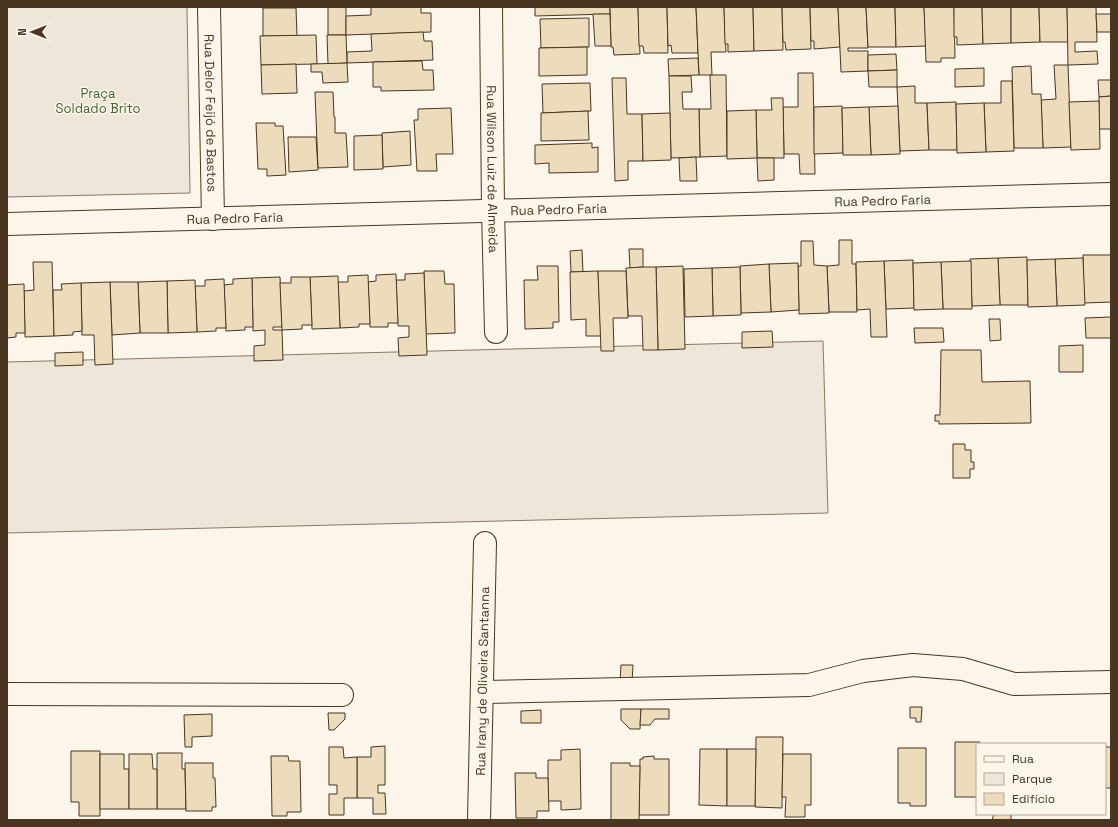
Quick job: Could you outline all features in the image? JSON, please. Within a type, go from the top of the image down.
[{"type":"street","name":"Rua Delor Feijó de Bastos","points":[[209,7],[213,219]]},
{"type":"street","name":"Rua Wilson Luiz de Almeida","points":[[491,7],[496,332]]},
{"type":"street","name":"Rua Pedro Faria","points":[[7,224],[1111,194]]},
{"type":"street","name":"Rua Irany de Oliveira Santanna","points":[[479,820],[485,543]]},
{"type":"street","points":[[482,692],[809,685],[863,671],[913,665],[963,668],[1014,684],[1111,682]]},
{"type":"street","points":[[7,694],[342,695]]},
{"type":"green space","name":"Praça Soldado Brito","points":[[7,7],[187,7],[190,193],[7,197]]},
{"type":"green space","points":[[823,341],[828,513],[7,533],[7,362]]},
{"type":"building","points":[[296,7],[296,8],[263,8]]},
{"type":"building","points":[[328,7],[346,7],[346,35],[328,35]]},
{"type":"building","points":[[371,7],[421,7],[421,13],[431,13],[431,32],[346,35],[346,16],[371,15]]},
{"type":"building","points":[[535,7],[610,7],[610,14],[535,16]]},
{"type":"building","points":[[610,7],[638,7],[640,54],[614,55],[613,47],[611,47]]},
{"type":"building","points":[[638,7],[667,7],[668,53],[644,53],[643,46],[639,46]]},
{"type":"building","points":[[667,7],[696,7],[698,53],[672,53],[671,45],[668,46]]},
{"type":"building","points":[[696,7],[724,7],[726,52],[711,52],[712,75],[699,75]]},
{"type":"building","points":[[724,7],[753,7],[754,51],[728,52],[728,44],[725,44]]},
{"type":"building","points":[[753,7],[782,7],[783,50],[754,51]]},
{"type":"building","points":[[782,7],[810,7],[811,49],[786,50],[785,42],[783,42]]},
{"type":"building","points":[[810,7],[838,7],[840,47],[814,49],[814,41],[811,41]]},
{"type":"building","points":[[838,7],[866,7],[868,48],[848,48],[848,51],[868,51],[868,71],[841,72]]},
{"type":"building","points":[[866,7],[895,7],[896,47],[868,47]]},
{"type":"building","points":[[895,7],[924,7],[926,46],[896,47]]},
{"type":"building","points":[[924,7],[954,7],[955,58],[941,58],[941,62],[926,62]]},
{"type":"building","points":[[954,7],[982,7],[983,44],[957,45],[957,37],[954,37]]},
{"type":"building","points":[[982,7],[1011,7],[1011,43],[983,44]]},
{"type":"building","points":[[1011,7],[1039,7],[1040,42],[1011,43]]},
{"type":"building","points":[[1039,7],[1067,7],[1068,42],[1040,42]]},
{"type":"building","points":[[1067,7],[1096,7],[1097,42],[1075,42],[1075,52],[1097,51],[1098,64],[1068,65]]},
{"type":"building","points":[[263,8],[296,8],[297,36],[263,36]]},
{"type":"building","points":[[593,14],[610,14],[611,46],[595,46]]},
{"type":"building","points":[[1096,14],[1111,14],[1111,32],[1097,32]]},
{"type":"building","points":[[589,18],[589,47],[541,48],[540,19]]},
{"type":"building","points":[[423,32],[424,41],[432,41],[433,60],[347,63],[347,52],[372,51],[371,34]]},
{"type":"building","points":[[316,35],[317,64],[261,65],[260,36]]},
{"type":"building","points":[[327,35],[346,35],[347,63],[328,64]]},
{"type":"building","points":[[587,47],[587,75],[539,76],[539,48]]},
{"type":"building","points":[[896,54],[897,70],[868,71],[868,55]]},
{"type":"building","points":[[698,58],[699,75],[669,76],[668,59]]},
{"type":"building","points":[[422,61],[423,70],[433,70],[434,90],[381,91],[381,87],[373,87],[373,62]]},
{"type":"building","points":[[347,63],[348,82],[323,83],[322,72],[311,72],[311,64]]},
{"type":"building","points":[[296,64],[297,93],[262,94],[261,65]]},
{"type":"building","points":[[1054,65],[1068,65],[1071,147],[1043,148],[1041,100],[1056,99]]},
{"type":"building","points":[[1031,66],[1032,94],[1041,94],[1043,148],[1014,148],[1012,67]]},
{"type":"building","points":[[984,68],[984,86],[955,87],[955,69]]},
{"type":"building","points":[[897,70],[897,87],[869,87],[868,71]]},
{"type":"building","points":[[798,73],[813,73],[815,174],[800,174],[799,154],[784,154],[783,107],[798,107]]},
{"type":"building","points":[[710,75],[726,75],[727,156],[700,157],[699,109],[711,109]]},
{"type":"building","points":[[669,76],[691,76],[692,92],[682,92],[683,109],[699,109],[700,157],[671,158]]},
{"type":"building","points":[[612,78],[626,78],[627,114],[642,114],[643,161],[628,161],[628,180],[615,181]]},
{"type":"building","points":[[1098,80],[1111,80],[1111,96],[1099,97]]},
{"type":"building","points":[[1001,81],[1012,81],[1014,151],[986,152],[984,103],[1001,103]]},
{"type":"building","points":[[590,83],[591,111],[543,113],[542,84]]},
{"type":"building","points":[[915,86],[915,103],[927,103],[929,150],[900,151],[897,87]]},
{"type":"building","points":[[315,92],[333,92],[335,133],[346,133],[348,167],[318,168]]},
{"type":"building","points":[[1111,96],[1111,129],[1099,129],[1099,97]]},
{"type":"building","points":[[771,98],[783,98],[784,158],[757,158],[756,110],[772,110]]},
{"type":"building","points":[[1099,101],[1100,149],[1071,150],[1069,102]]},
{"type":"building","points":[[956,102],[957,150],[929,150],[927,103]]},
{"type":"building","points":[[984,103],[986,152],[957,153],[956,104]]},
{"type":"building","points":[[842,106],[843,153],[814,154],[814,107]]},
{"type":"building","points":[[898,106],[900,154],[871,155],[869,107]]},
{"type":"building","points":[[869,107],[871,155],[843,155],[842,108]]},
{"type":"building","points":[[451,108],[453,154],[436,154],[437,171],[417,171],[414,120],[418,120],[418,109]]},
{"type":"building","points":[[756,110],[757,158],[727,159],[727,111]]},
{"type":"building","points":[[588,111],[589,140],[541,141],[541,113]]},
{"type":"building","points":[[670,113],[671,160],[643,161],[642,114]]},
{"type":"building","points":[[256,123],[275,123],[275,126],[283,126],[286,175],[267,176],[267,169],[258,169]]},
{"type":"building","points":[[410,131],[411,165],[383,167],[382,133]]},
{"type":"building","points":[[382,135],[383,169],[354,170],[354,136]]},
{"type":"building","points":[[288,137],[316,137],[318,170],[289,172]]},
{"type":"building","points":[[592,143],[592,148],[598,147],[598,172],[549,173],[549,163],[535,164],[535,145]]},
{"type":"building","points":[[696,157],[697,181],[680,181],[679,158]]},
{"type":"building","points":[[757,158],[774,158],[774,180],[758,181]]},
{"type":"building","points":[[839,240],[852,240],[852,264],[856,264],[857,312],[829,312],[827,266],[839,265]]},
{"type":"building","points":[[801,241],[813,241],[814,265],[827,266],[829,313],[799,314],[798,266],[801,266]]},
{"type":"building","points":[[629,249],[643,249],[643,267],[630,268]]},
{"type":"building","points":[[582,250],[583,272],[571,272],[570,251]]},
{"type":"building","points":[[1083,255],[1111,255],[1111,302],[1084,303]]},
{"type":"building","points":[[1027,257],[1028,305],[1000,305],[998,258]]},
{"type":"building","points":[[998,258],[1000,305],[972,306],[970,259]]},
{"type":"building","points":[[1083,258],[1085,305],[1057,306],[1055,259]]},
{"type":"building","points":[[1055,259],[1057,306],[1028,307],[1027,260]]},
{"type":"building","points":[[913,260],[914,308],[886,309],[884,261]]},
{"type":"building","points":[[884,261],[887,337],[871,337],[870,309],[857,310],[856,262]]},
{"type":"building","points":[[971,261],[972,309],[943,309],[941,262]]},
{"type":"building","points":[[33,262],[52,262],[54,336],[25,337],[24,291],[34,290]]},
{"type":"building","points":[[941,262],[943,309],[914,310],[913,263]]},
{"type":"building","points":[[798,263],[799,310],[771,312],[769,264]]},
{"type":"building","points":[[769,264],[771,312],[741,313],[740,266]]},
{"type":"building","points":[[537,266],[558,266],[559,322],[553,322],[553,328],[525,329],[524,280],[538,280]]},
{"type":"building","points":[[683,266],[685,349],[658,350],[656,267]]},
{"type":"building","points":[[656,267],[658,350],[643,350],[642,316],[628,316],[626,268]]},
{"type":"building","points":[[740,267],[741,315],[713,316],[712,268]]},
{"type":"building","points":[[712,268],[713,316],[685,317],[684,269]]},
{"type":"building","points":[[424,271],[444,271],[445,284],[454,284],[455,333],[426,334]]},
{"type":"building","points":[[598,271],[601,336],[586,336],[586,319],[571,320],[570,272]]},
{"type":"building","points":[[598,271],[626,271],[628,318],[613,318],[614,351],[601,351]]},
{"type":"building","points":[[424,273],[427,355],[399,356],[398,338],[409,337],[409,326],[398,326],[396,280],[405,280],[405,274]]},
{"type":"building","points":[[396,274],[398,323],[388,323],[388,327],[370,327],[368,282],[376,281],[376,275]]},
{"type":"building","points":[[368,275],[370,324],[359,324],[359,327],[340,328],[338,282],[348,282],[348,276]]},
{"type":"building","points":[[338,276],[340,328],[312,329],[310,277]]},
{"type":"building","points":[[280,277],[282,327],[273,327],[273,330],[282,330],[283,360],[254,361],[254,346],[265,345],[265,330],[253,331],[252,278]]},
{"type":"building","points":[[291,277],[310,277],[312,325],[302,325],[302,329],[282,330],[280,283],[291,283]]},
{"type":"building","points":[[252,278],[253,327],[245,327],[245,330],[226,331],[224,285],[233,284],[233,279]]},
{"type":"building","points":[[224,279],[226,328],[216,328],[216,331],[197,332],[195,286],[205,286],[205,280]]},
{"type":"building","points":[[195,280],[197,332],[168,333],[167,281]]},
{"type":"building","points":[[167,281],[168,333],[140,333],[138,282]]},
{"type":"building","points":[[110,282],[138,282],[140,333],[112,335]]},
{"type":"building","points":[[110,282],[113,364],[95,365],[94,335],[82,335],[81,283]]},
{"type":"building","points":[[81,283],[82,331],[73,332],[73,335],[54,336],[53,290],[62,290],[61,284]]},
{"type":"building","points":[[24,284],[25,333],[16,333],[16,337],[7,338],[7,285]]},
{"type":"building","points":[[1111,317],[1111,338],[1086,338],[1085,318]]},
{"type":"building","points":[[989,319],[1000,319],[1001,340],[990,341]]},
{"type":"building","points":[[914,328],[943,328],[944,342],[915,343]]},
{"type":"building","points":[[772,331],[773,347],[742,348],[742,332]]},
{"type":"building","points":[[1083,345],[1083,372],[1059,372],[1059,346]]},
{"type":"building","points":[[941,350],[981,350],[982,382],[1030,381],[1031,423],[939,424],[939,421],[935,421],[935,415],[940,415]]},
{"type":"building","points":[[83,352],[83,365],[55,366],[55,353]]},
{"type":"building","points":[[953,444],[965,444],[965,450],[971,450],[971,462],[974,462],[974,469],[970,469],[970,478],[953,478]]},
{"type":"building","points":[[621,665],[633,665],[632,682],[620,682]]},
{"type":"building","points":[[910,707],[922,707],[921,722],[916,722],[916,718],[910,718]]},
{"type":"building","points":[[621,709],[641,709],[640,729],[630,729],[621,720]]},
{"type":"building","points":[[641,709],[669,709],[669,719],[655,719],[650,725],[640,725]]},
{"type":"building","points":[[541,710],[541,723],[521,723],[521,711]]},
{"type":"building","points":[[328,713],[345,713],[345,719],[334,730],[329,730]]},
{"type":"building","points":[[212,714],[212,736],[192,737],[192,747],[185,747],[184,715]]},
{"type":"building","points":[[756,737],[783,737],[782,808],[755,807]]},
{"type":"building","points":[[955,742],[980,742],[976,743],[976,797],[955,797]]},
{"type":"building","points":[[385,746],[385,785],[378,785],[378,793],[385,793],[386,814],[373,814],[373,798],[357,798],[357,757],[371,757],[371,747]]},
{"type":"building","points":[[329,747],[343,747],[344,758],[357,757],[357,798],[344,798],[344,815],[329,815],[329,794],[337,794],[337,785],[329,785]]},
{"type":"building","points":[[1106,747],[1111,747],[1111,788],[1106,788]]},
{"type":"building","points":[[898,748],[926,748],[926,806],[910,806],[910,803],[898,803]]},
{"type":"building","points":[[580,749],[581,809],[561,810],[561,801],[548,801],[548,760],[561,760],[561,750]]},
{"type":"building","points":[[700,749],[727,749],[727,806],[699,805]]},
{"type":"building","points":[[727,749],[756,749],[755,806],[727,806]]},
{"type":"building","points":[[71,751],[100,751],[100,816],[79,816],[79,802],[71,802]]},
{"type":"building","points":[[157,753],[182,753],[182,769],[185,769],[186,809],[157,809]]},
{"type":"building","points":[[100,754],[124,754],[124,769],[129,769],[129,809],[100,809]]},
{"type":"building","points":[[129,754],[152,754],[153,769],[157,769],[157,809],[129,809]]},
{"type":"building","points":[[783,754],[811,754],[811,805],[805,805],[805,817],[785,817],[786,797],[782,797]]},
{"type":"building","points":[[271,756],[288,756],[289,761],[300,761],[301,812],[287,812],[287,816],[272,816]]},
{"type":"building","points":[[654,756],[654,759],[669,759],[669,815],[639,815],[640,759],[643,759],[643,757]]},
{"type":"building","points":[[185,763],[213,763],[216,807],[212,807],[212,811],[186,811]]},
{"type":"building","points":[[611,763],[630,763],[630,766],[640,766],[639,820],[611,820]]},
{"type":"building","points":[[515,773],[536,773],[536,778],[548,778],[549,811],[537,811],[537,818],[516,818]]},
{"type":"building","points":[[994,815],[1011,815],[1011,820],[992,820]]}]
